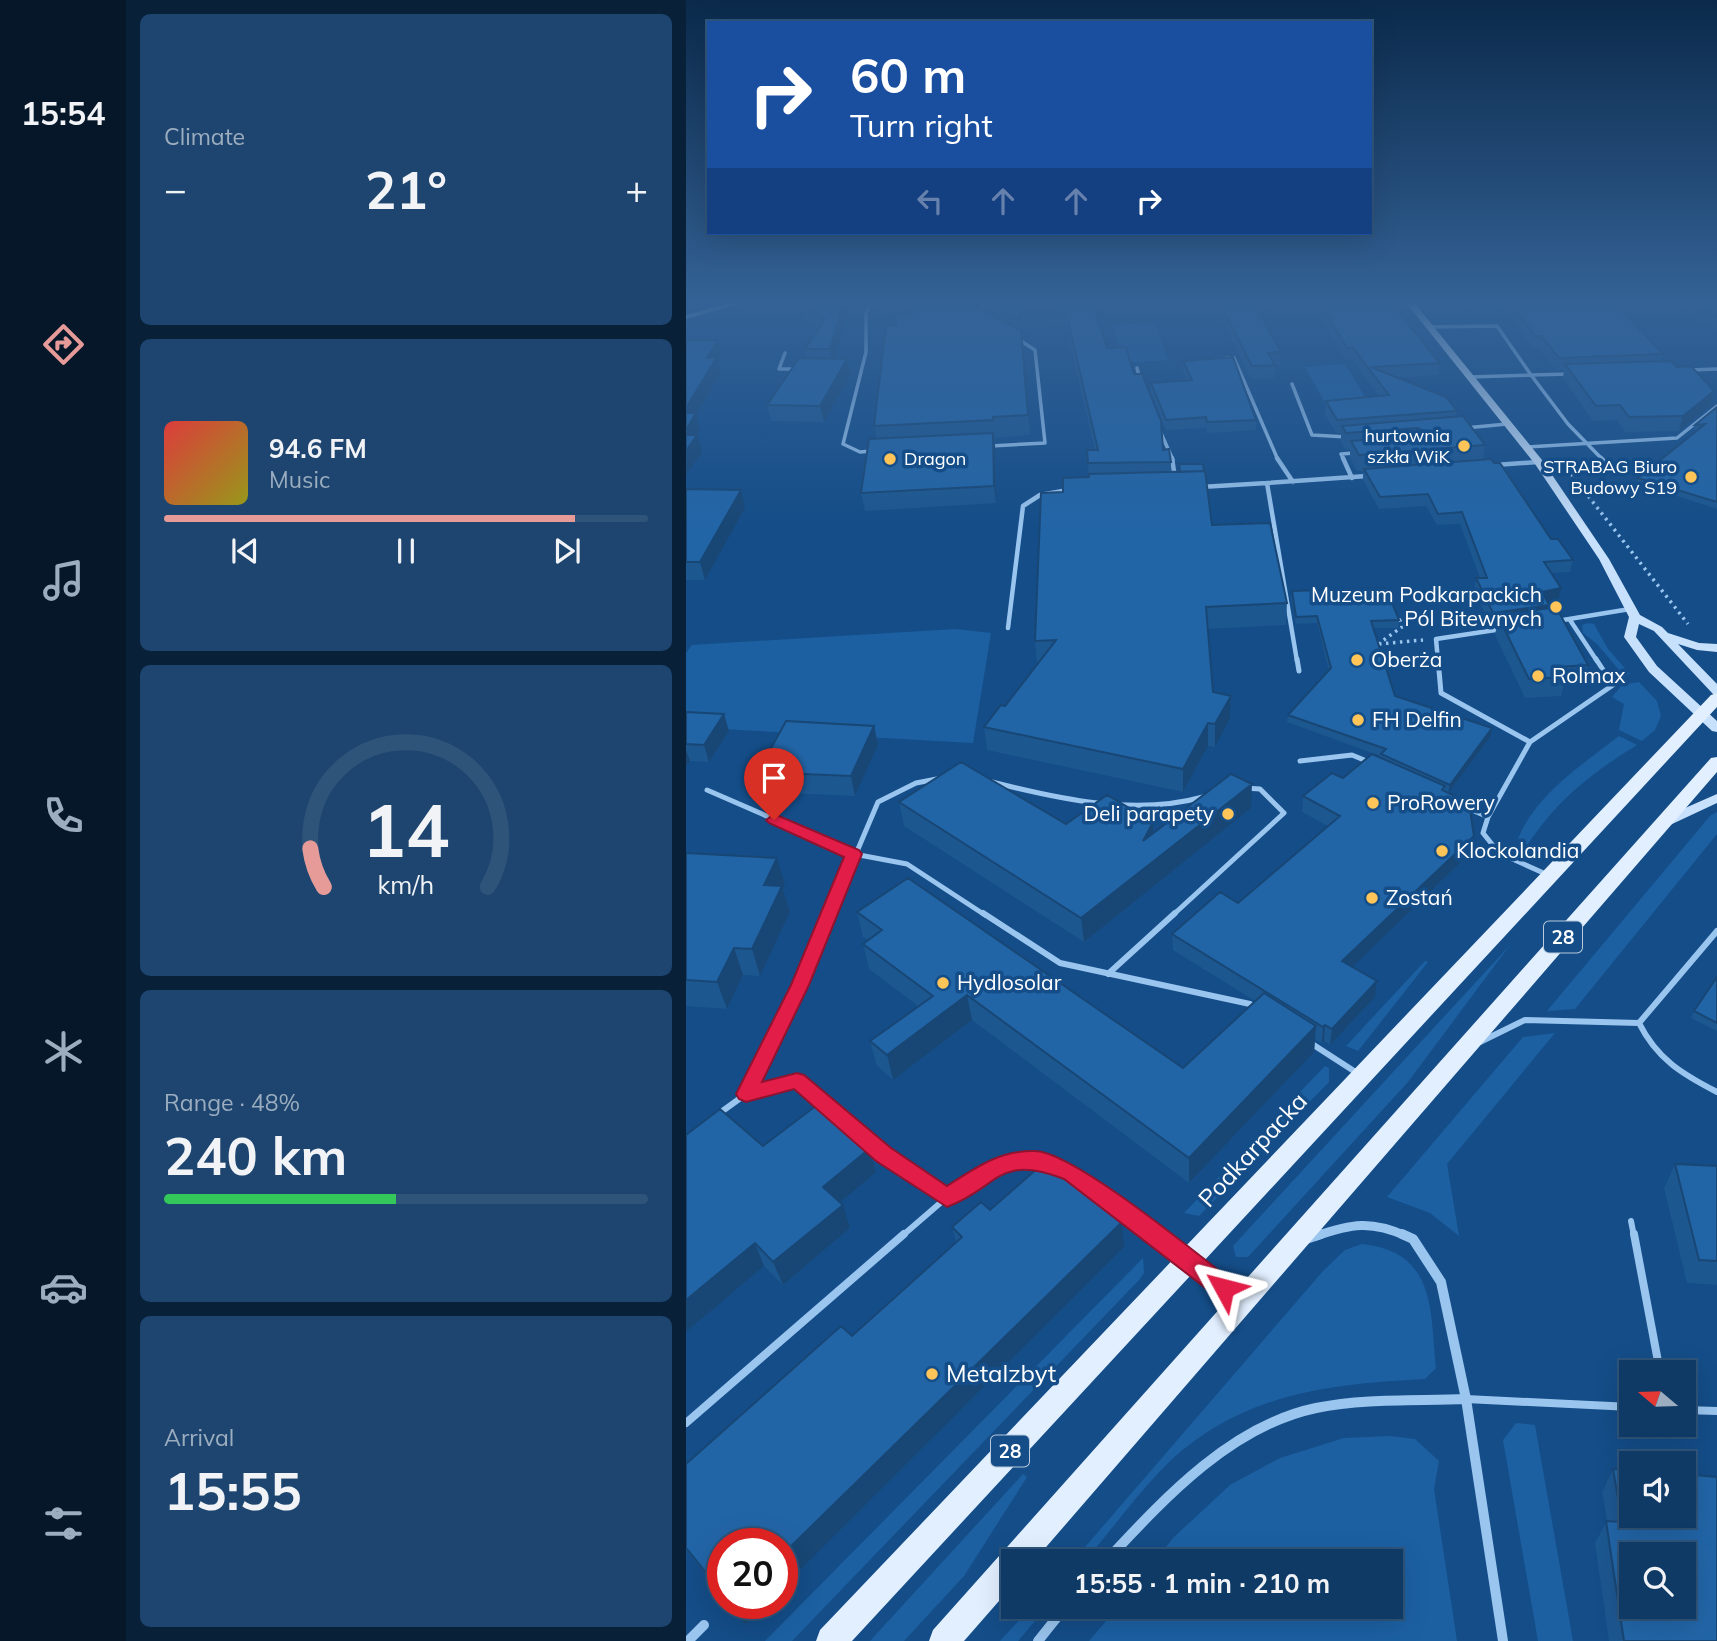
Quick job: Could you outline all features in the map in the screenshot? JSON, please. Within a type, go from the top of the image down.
[{"type":"main road","name":"Podkarpacka","points":[[831,1641],[1717,698]]},
{"type":"main road","name":"28","points":[[1025,1549],[1717,762]]},
{"type":"main road","name":"28","points":[[944,1641],[1001,1577]]},
{"type":"street","points":[[1469,377],[1539,462],[1604,559],[1633,613],[1662,634],[1717,691]]},
{"type":"street","points":[[1633,613],[1630,637],[1653,670],[1717,728]]},
{"type":"street","points":[[1662,634],[1685,643],[1717,648]]},
{"type":"street","points":[[1664,822],[1717,798]]},
{"type":"street","points":[[1294,1243],[1349,1225],[1384,1226],[1413,1239],[1441,1282],[1466,1399],[1503,1641]]},
{"type":"street","points":[[1118,1549],[1157,1506],[1259,1427],[1314,1408],[1466,1399]]},
{"type":"street","points":[[1038,1641],[1056,1619]]},
{"type":"street","points":[[688,1641],[704,1625]]},
{"type":"lane","points":[[860,377],[844,444],[860,452],[881,451]]},
{"type":"lane","points":[[981,446],[1045,443],[1038,377]]},
{"type":"lane","points":[[1139,377],[1143,391]]},
{"type":"lane","points":[[1242,377],[1283,471],[1293,482]]},
{"type":"lane","points":[[1469,377],[1482,377]]},
{"type":"lane","points":[[1532,377],[1568,425],[1606,464]]},
{"type":"lane","points":[[1292,384],[1312,435],[1331,438],[1358,436]]},
{"type":"lane","points":[[1527,447],[1586,441],[1677,438],[1717,407]]},
{"type":"lane","points":[[1455,429],[1507,424]]},
{"type":"lane","points":[[1157,425],[1173,460],[1177,488]]},
{"type":"lane","points":[[1352,478],[1341,454],[1366,452]]},
{"type":"lane","points":[[1494,465],[1539,462]]},
{"type":"lane","points":[[1192,487],[1378,475]]},
{"type":"lane","points":[[1267,483],[1299,671]]},
{"type":"lane","points":[[1008,628],[1023,506],[1040,495],[1075,490]]},
{"type":"lane","points":[[1543,624],[1633,613]]},
{"type":"lane","points":[[1551,876],[1499,853],[1483,833],[1488,817],[1530,742],[1613,685],[1570,620]]},
{"type":"lane","points":[[1516,628],[1436,639],[1441,693],[1530,742]]},
{"type":"lane","points":[[1300,761],[1352,755],[1377,766]]},
{"type":"lane","points":[[746,1094],[800,985],[853,854],[878,802],[916,783],[952,776]]},
{"type":"lane","points":[[989,781],[1027,792],[1155,806],[1199,799],[1211,792]]},
{"type":"lane","points":[[1108,974],[1284,813],[1260,789],[1235,787]]},
{"type":"lane","points":[[707,790],[853,854],[907,864],[1060,964],[1250,1004],[1261,1012]]},
{"type":"lane","points":[[1451,800],[1488,817]]},
{"type":"lane","points":[[1639,1023],[1717,931]]},
{"type":"lane","points":[[1462,1052],[1525,1020],[1639,1023]]},
{"type":"lane","points":[[1639,1023],[1649,1045],[1667,1066],[1717,1092]]},
{"type":"lane","points":[[1307,1041],[1363,1076]]},
{"type":"lane","points":[[706,1123],[746,1094],[797,1080],[883,1154],[947,1198]]},
{"type":"lane","points":[[686,1423],[947,1198],[996,1166],[1037,1160],[1071,1172],[1242,1302]]},
{"type":"lane","points":[[1631,1221],[1658,1360]]},
{"type":"lane","points":[[1466,1399],[1619,1406]]},
{"type":"lane","points":[[1696,1410],[1717,1411]]},
{"type":"path","points":[[1378,644],[1436,639]]},
{"type":"shaded area","points":[[1310,377],[1353,377],[1370,405],[1328,408]]},
{"type":"shaded area","points":[[1594,624],[1608,649],[1630,674],[1624,676],[1597,644],[1583,633],[1582,625]]},
{"type":"shaded area","points":[[955,629],[991,633],[973,743],[686,727],[686,653],[692,645]]},
{"type":"shaded area","points":[[1639,682],[1657,701],[1661,716],[1655,730],[1642,741],[1619,730],[1624,704],[1612,697],[1622,685]]},
{"type":"shaded area","points":[[1619,736],[1637,745],[1576,789],[1550,815],[1526,847],[1518,839],[1536,808],[1561,782]]},
{"type":"shaded area","points":[[1717,812],[1717,834],[1575,1009],[1547,1011],[1710,816]]},
{"type":"shaded area","points":[[1510,945],[1408,1082],[1248,1257],[1236,1257],[1233,1246]]},
{"type":"shaded area","points":[[1425,961],[1428,962],[1358,1051],[1346,1046]]},
{"type":"shaded area","points":[[1555,1033],[1447,1164],[1459,1236],[1430,1213],[1387,1197],[1523,1037]]},
{"type":"shaded area","points":[[1325,1066],[1329,1068],[1329,1082],[1199,1216],[1184,1213]]},
{"type":"shaded area","points":[[1362,1244],[1386,1249],[1404,1258],[1416,1271],[1429,1305],[1436,1368],[1425,1379],[1353,1385],[1286,1398],[1253,1408],[1222,1423],[1192,1442],[1164,1467],[1095,1549],[1083,1549],[1323,1271],[1345,1250]]},
{"type":"shaded area","points":[[1143,1258],[1144,1273],[1140,1279],[792,1641],[765,1641],[787,1619],[798,1619],[798,1608]]},
{"type":"shaded area","points":[[1516,1423],[1535,1425],[1573,1641],[1538,1641],[1503,1440]]},
{"type":"shaded area","points":[[1390,1436],[1415,1439],[1439,1461],[1434,1489],[1457,1641],[1089,1641],[1108,1619],[1403,1619],[1403,1549],[1164,1549],[1230,1485],[1280,1458],[1344,1438]]},
{"type":"shaded area","points":[[1023,1474],[1027,1477],[964,1576],[904,1641],[870,1641]]},
{"type":"shaded area","points":[[1020,1619],[1037,1619],[1018,1641],[1000,1641]]},
{"type":"building","points":[[686,377],[705,377],[686,408]]},
{"type":"building","points":[[786,377],[837,377],[820,406],[767,405]]},
{"type":"building","points":[[880,377],[1025,377],[1028,415],[993,417],[993,420],[874,426]]},
{"type":"building","points":[[1081,377],[1143,377],[1161,421],[1163,450],[1169,449],[1171,462],[1088,463],[1087,450],[1098,450]]},
{"type":"building","points":[[1190,377],[1240,377],[1256,420],[1207,422],[1206,417],[1166,420],[1151,383],[1192,380]]},
{"type":"building","points":[[1375,377],[1395,377],[1446,397],[1457,411],[1337,420],[1326,401],[1389,395]]},
{"type":"building","points":[[1574,377],[1701,377],[1714,391],[1683,416],[1629,417],[1620,405],[1596,406]]},
{"type":"building","points":[[1717,407],[1717,502],[1638,478],[1705,424],[1695,425]]},
{"type":"building","points":[[686,413],[696,413],[686,430]]},
{"type":"building","points":[[1463,416],[1485,445],[1359,455],[1351,441],[1418,436],[1422,430],[1418,428],[1346,433],[1342,426]]},
{"type":"building","points":[[993,433],[994,486],[861,493],[869,439]]},
{"type":"building","points":[[686,435],[697,435],[686,451]]},
{"type":"building","points":[[1491,459],[1494,463],[1500,463],[1551,539],[1558,539],[1573,560],[1544,562],[1561,588],[1542,592],[1549,605],[1493,613],[1476,578],[1487,578],[1462,512],[1438,514],[1428,494],[1380,497],[1364,469]]},
{"type":"building","points":[[1179,464],[1203,464],[1204,471],[1180,472]]},
{"type":"building","points":[[1205,471],[1212,525],[1270,523],[1287,603],[1206,607],[1213,692],[1231,696],[1215,724],[1208,723],[1183,769],[984,727],[1001,705],[1005,706],[1056,640],[1035,641],[1041,493],[1063,492],[1063,478],[1089,477],[1089,474]]},
{"type":"building","points":[[686,489],[741,490],[700,562],[686,562]]},
{"type":"building","points":[[1386,588],[1399,620],[1371,621],[1395,696],[1492,728],[1450,785],[1381,754],[1386,749],[1288,715],[1331,668],[1317,616],[1296,617],[1292,591]]},
{"type":"building","points":[[1556,607],[1588,665],[1560,667],[1566,677],[1529,679],[1498,616]]},
{"type":"building","points":[[686,712],[724,714],[704,745],[686,744]]},
{"type":"building","points":[[786,721],[874,726],[851,776],[758,772]]},
{"type":"building","points":[[1372,754],[1445,786],[1442,790],[1469,803],[1474,836],[1342,961],[1377,981],[1332,1029],[1325,1025],[1323,1027],[1172,934],[1220,892],[1238,903],[1340,816],[1303,796],[1332,773],[1343,778]]},
{"type":"building","points":[[961,762],[1066,824],[1107,795],[1153,822],[1143,841],[1231,774],[1252,784],[1081,918],[899,802]]},
{"type":"building","points":[[686,853],[777,858],[764,885],[782,886],[752,949],[734,948],[717,982],[686,980]]},
{"type":"building","points":[[908,878],[1183,1068],[1264,993],[1316,1026],[1189,1158],[967,995],[887,1055],[870,1041],[933,996],[863,944],[882,930],[857,912]]},
{"type":"building","points":[[1717,977],[1717,1023],[1694,1011]]},
{"type":"building","points":[[817,1105],[869,1149],[823,1187],[843,1205],[773,1262],[755,1243],[686,1300],[686,1135],[720,1109],[763,1146]]},
{"type":"building","points":[[1046,1161],[1122,1222],[798,1539],[798,1528],[707,1528],[707,1574],[686,1548],[686,1464],[841,1326],[852,1336],[962,1237],[952,1227],[981,1202],[990,1210]]},
{"type":"building","points":[[1675,1164],[1717,1166],[1717,1261],[1699,1260]]},
{"type":"building","points":[[1613,1469],[1619,1469],[1619,1504]]},
{"type":"building","points":[[1696,1475],[1717,1477],[1717,1641],[1624,1641],[1621,1619],[1696,1619],[1696,1542],[1619,1542],[1619,1608],[1606,1521],[1619,1522],[1619,1528],[1696,1528]]},
{"type":"place","name":"hurtownia szkła WiK","points":[[1464,446]]},
{"type":"place","name":"Dragon","points":[[890,459]]},
{"type":"place","name":"STRABAG Biuro Budowy S19","points":[[1691,477]]},
{"type":"place","name":"Muzeum Podkarpackich Pól Bitewnych","points":[[1556,607]]},
{"type":"place","name":"Oberża","points":[[1357,660]]},
{"type":"place","name":"Rolmax","points":[[1538,676]]},
{"type":"place","name":"FH Delfin","points":[[1358,720]]},
{"type":"place","name":"ProRowery","points":[[1373,803]]},
{"type":"place","name":"Deli parapety","points":[[1228,814]]},
{"type":"place","name":"Klockolandia","points":[[1442,851]]},
{"type":"place","name":"Zostań","points":[[1372,898]]},
{"type":"place","name":"Hydlosolar","points":[[943,983]]},
{"type":"place","name":"Metalzbyt","points":[[932,1374]]},
{"type":"route","points":[[774,820],[853,854],[800,985],[746,1094],[797,1080],[883,1154],[947,1198],[996,1166],[1037,1160],[1071,1172],[1224,1288]]}]
